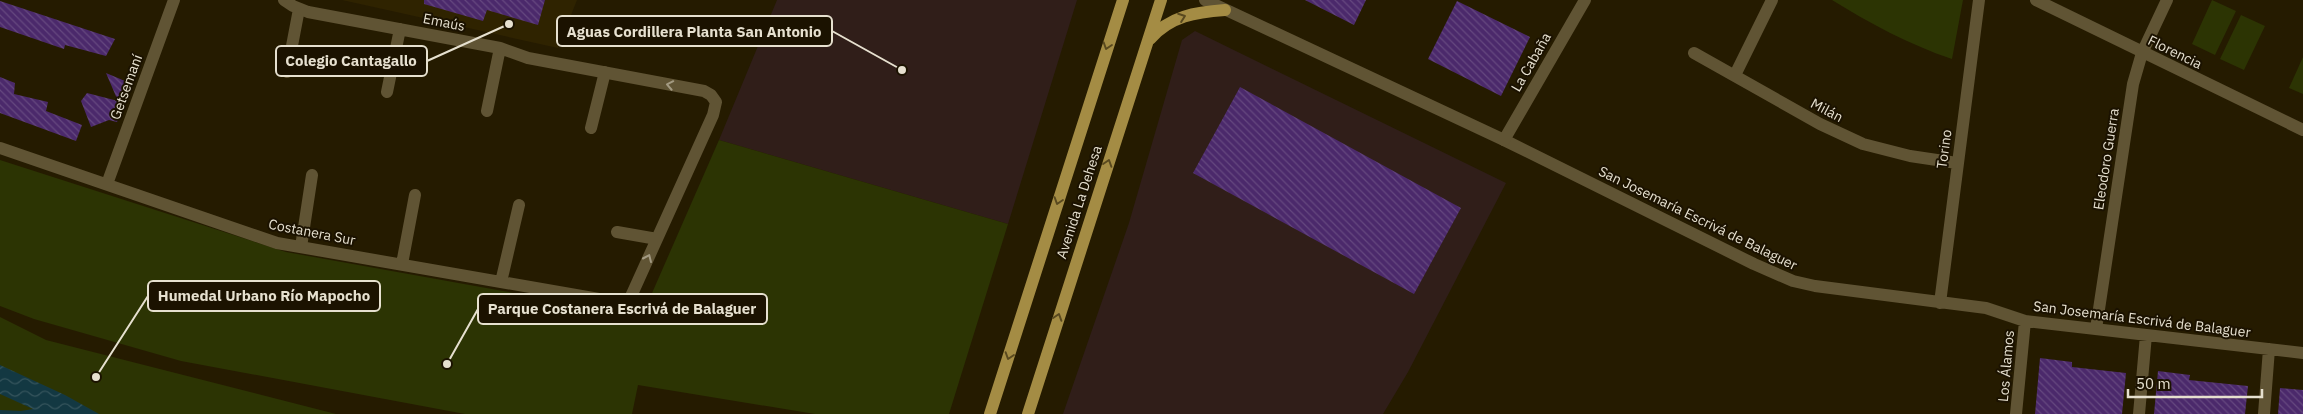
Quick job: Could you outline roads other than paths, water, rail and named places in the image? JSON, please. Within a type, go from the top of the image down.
[{"type":"main road","name":"Avenida La Dehesa","points":[[990,414],[1123,0]]},
{"type":"main road","name":"Avenida La Dehesa","points":[[1028,414],[1161,0]]},
{"type":"main road","points":[[1147,43],[1163,26],[1184,16],[1225,10]]},
{"type":"street","name":"Getsemaní","points":[[106,184],[174,0]]},
{"type":"street","name":"Emaús","points":[[284,0],[299,9],[500,48],[528,58],[704,91],[712,95],[716,106],[713,115],[657,239]]},
{"type":"street","name":"San Josemaría Escrivá de Balaguer","points":[[1205,0],[1504,140],[1754,264],[1793,281],[1878,296],[1986,308],[2025,321],[2303,353]]},
{"type":"street","name":"La Cabaña","points":[[1504,140],[1585,0]]},
{"type":"street","points":[[1735,75],[1772,0]]},
{"type":"street","name":"Torino","points":[[1940,303],[1979,0]]},
{"type":"street","name":"Florencia","points":[[2036,0],[2303,130]]},
{"type":"street","name":"Eleodoro Guerra","points":[[2096,329],[2133,84],[2142,53],[2168,0]]},
{"type":"street","points":[[287,72],[299,9]]},
{"type":"street","points":[[387,92],[400,29]]},
{"type":"street","points":[[487,111],[500,48]]},
{"type":"street","name":"Milán","points":[[1694,53],[1820,124],[1862,144],[1910,156],[1957,163]]},
{"type":"street","points":[[591,128],[604,72]]},
{"type":"street","name":"Costanera Sur","points":[[0,148],[277,243],[616,302],[628,302],[657,239]]},
{"type":"street","points":[[301,247],[312,175]]},
{"type":"street","points":[[402,264],[415,195]]},
{"type":"street","points":[[501,282],[519,205]]},
{"type":"street","points":[[617,232],[657,239]]},
{"type":"street","name":"Los Álamos","points":[[2016,414],[2025,321]]},
{"type":"street","points":[[2139,414],[2146,335]]},
{"type":"street","points":[[2264,414],[2269,349]]},
{"type":"water","points":[[0,365],[65,395],[99,414],[0,414],[0,410],[21,411],[33,409],[0,394]]},
{"type":"place","name":"Colegio Cantagallo","points":[[509,24]]},
{"type":"place","name":"Aguas Cordillera Planta San Antonio","points":[[902,70]]},
{"type":"place","name":"Parque Costanera Escrivá de Balaguer","points":[[447,364]]},
{"type":"place","name":"Humedal Urbano Río Mapocho","points":[[96,377]]}]
